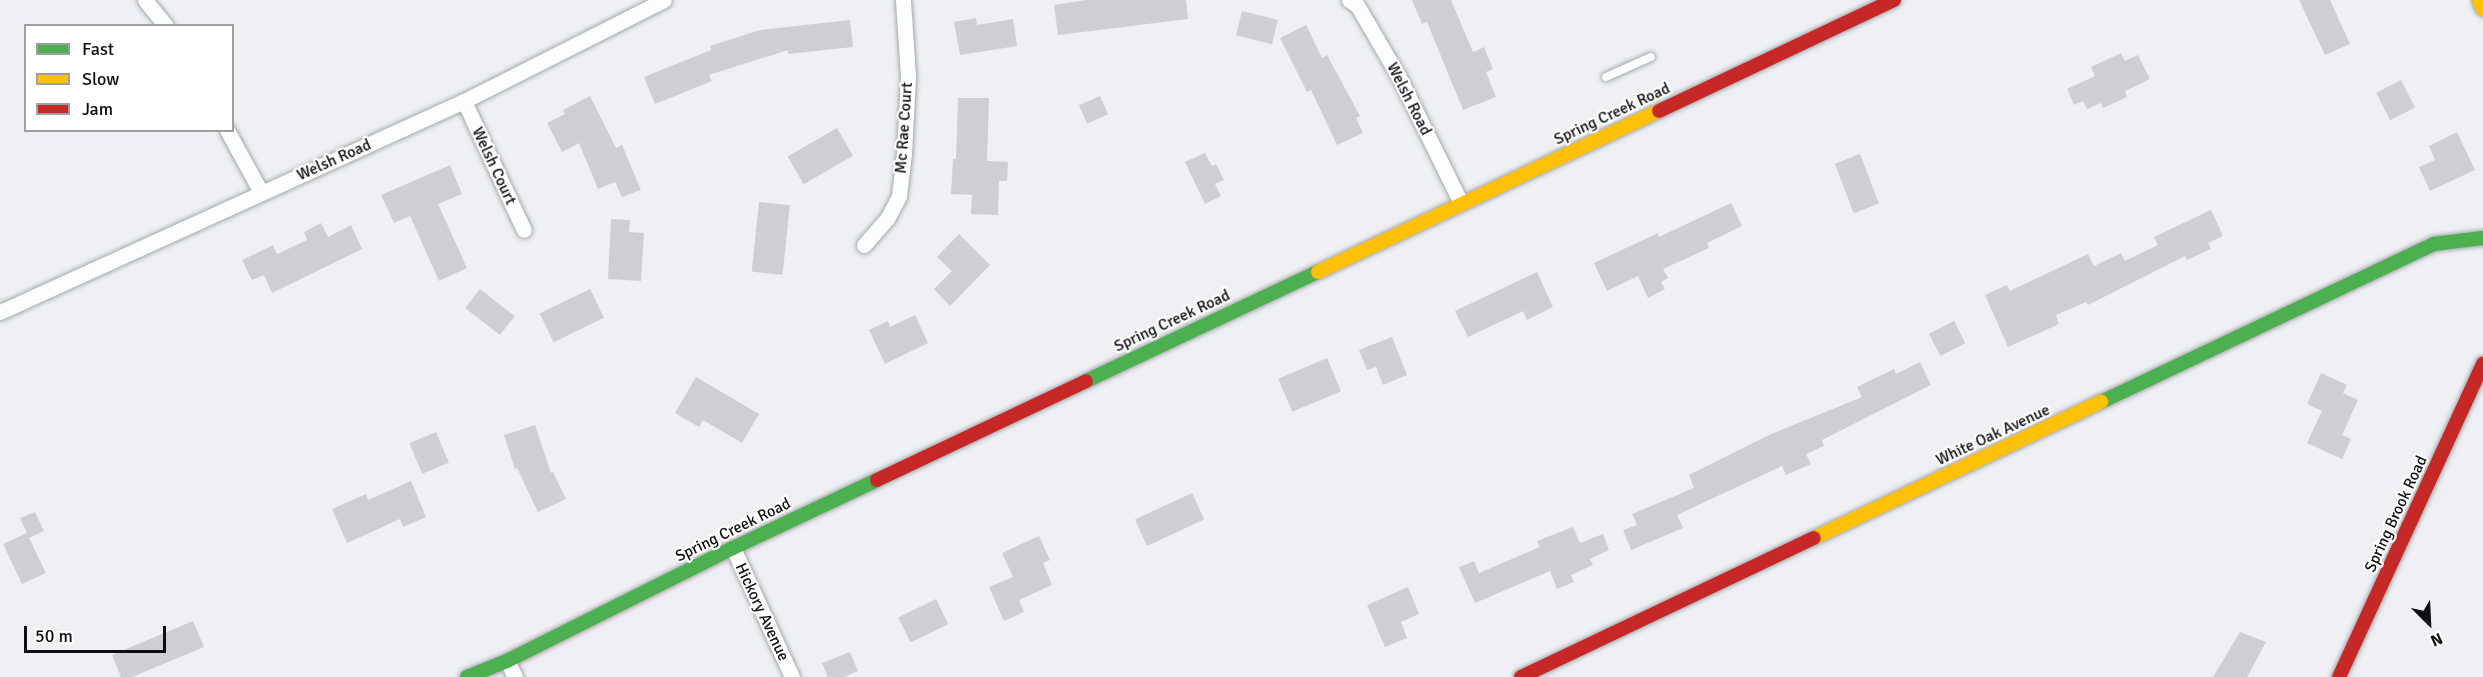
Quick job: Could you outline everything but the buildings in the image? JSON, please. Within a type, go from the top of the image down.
[{"type":"main road","name":"Spring Creek Road","points":[[467,677],[507,661],[733,548],[1894,0]]},
{"type":"main road","points":[[2479,0],[2483,9]]},
{"type":"main road","name":"White Oak Avenue","points":[[1521,677],[2434,244],[2474,237],[2483,238]]},
{"type":"main road","name":"Spring Brook Road","points":[[2339,677],[2483,364]]},
{"type":"street","points":[[145,0],[164,24]]},
{"type":"street","name":"Welsh Road","points":[[0,312],[464,101],[664,0]]},
{"type":"street","name":"Mc Rae Court","points":[[864,245],[887,219],[899,196],[908,76],[903,0]]},
{"type":"street","name":"Welsh Road","points":[[1349,0],[1357,5],[1399,77],[1461,203]]},
{"type":"street","name":"Welsh Court","points":[[464,101],[524,230]]},
{"type":"street","points":[[228,132],[261,192]]},
{"type":"street","name":"Hickory Avenue","points":[[733,548],[792,677]]},
{"type":"street","points":[[507,661],[515,677]]},
{"type":"lane","points":[[1606,77],[1652,57]]},
{"type":"traffic: fast","points":[[2101,402],[2434,244],[2483,238]]},
{"type":"traffic: fast","points":[[1086,381],[1318,272]]},
{"type":"traffic: fast","points":[[467,677],[507,661],[733,548],[877,480]]},
{"type":"traffic: slow","points":[[2479,0],[2483,9]]},
{"type":"traffic: slow","points":[[1318,272],[1659,111]]},
{"type":"traffic: slow","points":[[1814,538],[2101,402]]},
{"type":"traffic: jam","points":[[1659,111],[1894,0]]},
{"type":"traffic: jam","points":[[2339,677],[2483,364]]},
{"type":"traffic: jam","points":[[877,480],[1086,381]]},
{"type":"traffic: jam","points":[[1521,677],[1814,538]]}]
